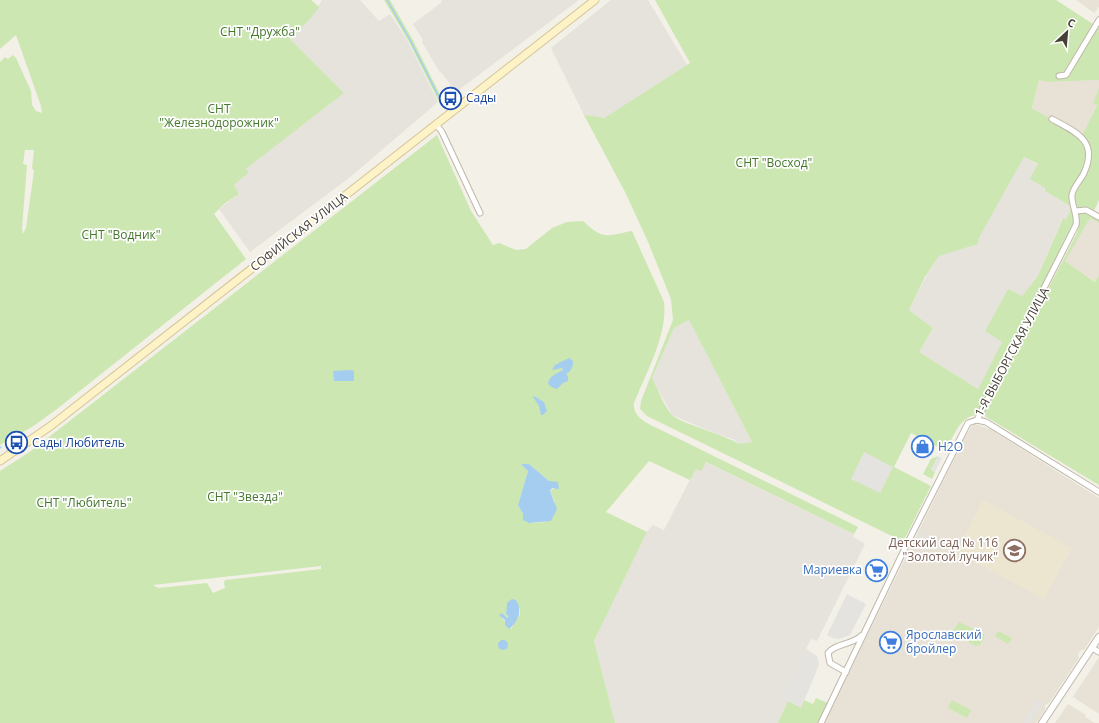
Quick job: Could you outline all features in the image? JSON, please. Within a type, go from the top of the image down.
[{"type":"main road","name":"СОФИЙСКАЯ УЛИЦА","points":[[0,461],[52,425],[595,0]]},
{"type":"street","points":[[1058,76],[1066,74],[1099,20]]},
{"type":"street","name":"1-Я ВЫБОРГСКАЯ УЛИЦА","points":[[821,723],[963,431],[968,423],[978,420],[1073,233],[1076,222],[1076,211],[1072,194],[1087,166],[1089,156],[1087,143],[1082,136],[1052,119]]},
{"type":"street","points":[[436,124],[442,132],[480,213]]},
{"type":"street","points":[[1076,211],[1086,210],[1099,217]]},
{"type":"street","points":[[978,420],[986,422],[1099,492]]},
{"type":"street","points":[[846,672],[830,663],[828,653],[832,648],[856,640],[864,632]]},
{"type":"street","points":[[1042,723],[1099,637]]},
{"type":"street","points":[[1092,648],[1099,652]]},
{"type":"shaded area","points":[[322,0],[360,0],[379,21],[390,14],[406,38],[438,102],[349,178],[250,252],[219,209],[239,194],[234,185],[248,172],[246,169],[344,93],[290,39],[311,18]]},
{"type":"shaded area","points":[[441,0],[579,0],[456,92],[441,72],[440,73],[413,24],[442,2]]},
{"type":"shaded area","points":[[611,0],[648,0],[687,65],[603,120],[601,117],[584,115],[551,48]]},
{"type":"shaded area","points":[[1076,0],[1099,0],[1099,7],[1094,13]]},
{"type":"shaded area","points":[[1039,80],[1047,82],[1099,80],[1099,88],[1094,103],[1097,104],[1083,135],[1051,115],[1049,118],[1032,108]]},
{"type":"shaded area","points":[[1024,157],[1038,165],[1045,191],[1072,207],[1066,220],[1062,219],[1038,276],[1022,296],[1008,289],[985,331],[1002,342],[978,389],[919,352],[933,328],[909,310],[939,256],[978,244],[979,238]]},
{"type":"shaded area","points":[[1090,217],[1099,223],[1099,275],[1096,282],[1065,261]]},
{"type":"shaded area","points":[[689,320],[752,442],[739,444],[733,439],[672,415],[652,378],[674,328]]},
{"type":"shaded area","points":[[975,424],[990,429],[1099,498],[1099,627],[1084,650],[1081,650],[1078,654],[1079,658],[1049,703],[1045,705],[1045,710],[1036,723],[824,723],[965,437],[971,427]]},
{"type":"shaded area","points":[[864,452],[893,467],[880,493],[851,479]]},
{"type":"shaded area","points":[[938,456],[942,458],[935,472],[931,470]]},
{"type":"shaded area","points":[[705,462],[854,534],[853,537],[865,544],[817,641],[811,639],[783,696],[789,699],[778,723],[615,723],[594,641],[647,532],[653,525],[664,530],[696,468]]},
{"type":"shaded area","name":"Детский сад № 116 \"Золотой лучик\"","points":[[983,500],[1072,548],[1044,599],[956,552]]},
{"type":"shaded area","points":[[922,530],[926,531],[918,548],[914,546]]},
{"type":"shaded area","points":[[847,594],[866,604],[850,635],[839,639],[833,638],[827,635]]},
{"type":"shaded area","points":[[806,649],[817,656],[819,665],[801,708],[788,701],[789,699],[783,696]]},
{"type":"shaded area","points":[[1099,657],[1099,714],[1073,697]]},
{"type":"shaded area","points":[[1037,699],[1043,703],[1030,723],[1022,723]]},
{"type":"shaded area","points":[[1068,704],[1086,715],[1085,717],[1095,723],[1055,723]]},
{"type":"green space","name":"СНТ \"Водник\"","points":[[0,0],[311,0],[319,7],[311,18],[290,39],[344,93],[246,169],[249,172],[234,185],[239,194],[224,204],[214,214],[246,259],[57,409],[32,427],[0,445],[0,62],[5,57],[8,59],[13,55],[16,58],[31,91],[32,105],[36,111],[42,113],[41,106],[16,35],[0,49]],"holes":[[[25,150],[34,150],[32,168],[34,171],[26,228],[23,234],[22,228],[27,165],[23,164]]]},
{"type":"green space","points":[[384,0],[390,0],[413,40],[443,101],[440,104],[408,40]]},
{"type":"green space","name":"СНТ \"Восход\"","points":[[655,0],[1056,0],[1099,28],[1099,80],[1047,82],[1039,80],[1032,108],[1049,118],[1051,115],[1083,134],[1097,105],[1093,103],[1099,88],[1099,200],[1094,211],[1099,214],[1084,208],[1073,209],[1073,224],[1071,232],[977,415],[971,416],[961,423],[946,451],[911,433],[894,467],[931,486],[904,540],[900,540],[647,416],[640,409],[641,401],[673,320],[671,299],[649,244],[625,192],[584,115],[601,117],[603,119],[690,63]],"holes":[[[1024,157],[1038,164],[1030,179],[1045,188],[1045,191],[1072,207],[1066,220],[1063,218],[1038,276],[1022,296],[1008,289],[985,331],[1002,342],[978,389],[919,352],[933,328],[909,310],[925,277],[939,256],[978,244],[979,238]],[[689,320],[752,442],[739,444],[733,440],[675,418],[663,401],[652,378],[674,328]]]},
{"type":"green space","points":[[437,135],[471,211],[493,245],[499,243],[516,250],[526,249],[552,228],[567,222],[583,221],[595,231],[605,235],[632,231],[664,302],[663,327],[655,353],[634,403],[634,409],[639,417],[644,421],[858,527],[854,534],[706,462],[701,471],[696,469],[690,480],[649,461],[606,512],[647,532],[594,641],[615,723],[0,723],[0,471],[31,451]],"holes":[[[521,464],[529,464],[549,481],[554,483],[555,488],[550,491],[555,502],[545,522],[534,523],[523,520],[523,514],[518,505],[528,471]],[[321,566],[321,569],[225,580],[225,588],[213,593],[207,583],[158,588],[153,585]],[[508,607],[520,608],[520,614],[511,629],[502,618],[502,613],[507,618],[509,616],[506,611]]]},
{"type":"green space","points":[[1086,212],[1099,219],[1099,223],[1090,218],[1065,261],[1095,282],[1099,275],[1099,485],[983,415],[1077,233],[1079,224],[1078,213]]},
{"type":"green space","points":[[938,456],[931,470],[935,472],[932,479],[923,474],[931,459]]},
{"type":"green space","points":[[959,622],[984,634],[984,638],[980,645],[976,646],[955,635],[953,631]]},
{"type":"green space","points":[[998,631],[1012,638],[1008,644],[995,636]]},
{"type":"green space","points":[[816,698],[828,703],[818,723],[778,723],[788,701],[801,707],[804,700],[813,704]]},
{"type":"green space","points":[[952,700],[971,710],[967,718],[948,708]]},
{"type":"water","points":[[569,358],[573,361],[573,363],[571,370],[566,374],[568,376],[568,381],[563,383],[557,389],[553,388],[548,384],[550,379],[563,370],[562,368],[552,370],[555,365]]},
{"type":"water","points":[[333,371],[354,371],[354,381],[334,381]]},
{"type":"water","points":[[534,396],[544,402],[547,411],[543,415],[541,415],[539,406],[533,397]]},
{"type":"water","points":[[521,464],[529,464],[549,481],[558,482],[559,489],[552,488],[550,491],[557,509],[551,521],[529,523],[523,520],[523,514],[518,505],[528,471]]},
{"type":"water","points":[[512,599],[516,600],[519,612],[515,623],[509,629],[505,625],[505,620],[499,615],[502,613],[507,618],[509,616],[506,614],[507,603]]},
{"type":"water","points":[[503,640],[508,645],[503,650],[498,645]]},
{"type":"waterway","points":[[387,0],[410,40],[442,103]]},
{"type":"place","name":"Сады","points":[[450,98]]},
{"type":"place","name":"Сады Любитель","points":[[16,443]]},
{"type":"place","name":"H2O","points":[[922,447]]},
{"type":"place","name":"Детский сад № 116 \"Золотой лучик\"","points":[[1014,550]]},
{"type":"place","name":"Мариевка","points":[[877,570]]},
{"type":"place","name":"Ярославский бройлер","points":[[890,642]]},
{"type":"park label","name":"СНТ \"Дружба\"","points":[[260,32]]},
{"type":"park label","name":"СНТ \"Железнодорожник\"","points":[[219,116]]},
{"type":"park label","name":"СНТ \"Звезда\"","points":[[245,497]]},
{"type":"park label","name":"СНТ \"Любитель\"","points":[[84,503]]}]
